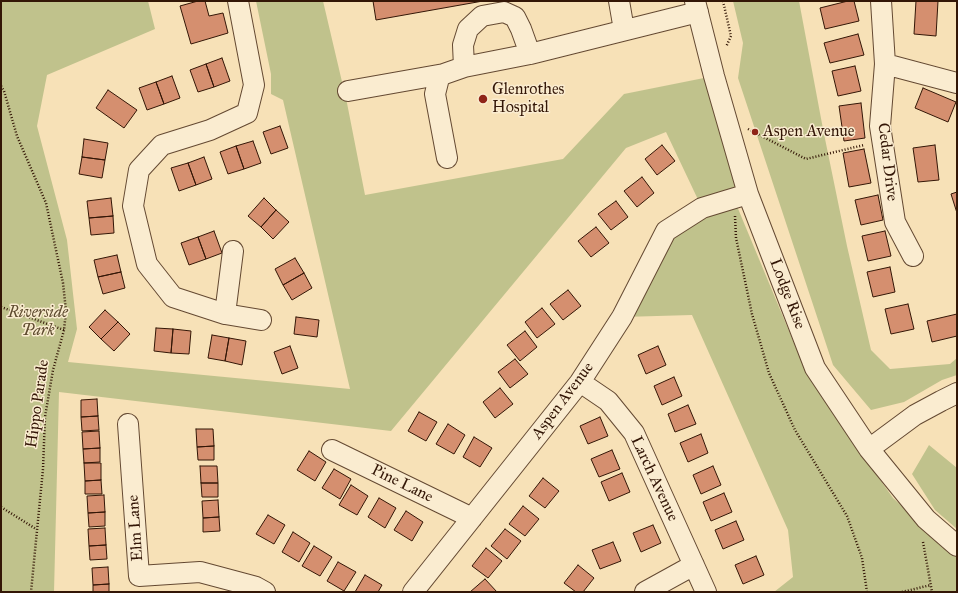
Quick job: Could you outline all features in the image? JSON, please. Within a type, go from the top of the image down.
[{"type":"street","points":[[238,1],[254,85],[247,113],[210,130],[162,145],[139,170],[133,206],[147,264],[173,298],[225,314],[261,320]]},
{"type":"street","points":[[619,1],[624,30]]},
{"type":"street","name":"Cedar Drive","points":[[881,1],[885,64],[880,126],[895,222],[913,256]]},
{"type":"street","points":[[348,91],[444,74],[464,67],[530,54],[624,30],[696,7]]},
{"type":"street","name":"Lodge Rise","points":[[696,7],[726,118],[741,197],[815,368],[869,449],[926,519],[957,546]]},
{"type":"street","points":[[464,67],[463,45],[468,29],[482,16],[504,12],[515,17],[530,54]]},
{"type":"street","points":[[885,64],[957,83]]},
{"type":"street","points":[[444,74],[439,78],[435,94],[447,158]]},
{"type":"street","name":"Aspen Avenue","points":[[413,592],[580,382],[622,317],[666,231],[702,208],[741,197]]},
{"type":"street","points":[[225,314],[233,251]]},
{"type":"street","name":"Larch Avenue","points":[[580,382],[608,401],[634,433],[706,592]]},
{"type":"street","points":[[869,449],[915,415],[957,394]]},
{"type":"street","name":"Elm Lane","points":[[128,424],[140,576],[200,572],[256,587],[265,592]]},
{"type":"street","name":"Pine Lane","points":[[332,450],[472,518]]},
{"type":"street","points":[[645,592],[694,565]]},
{"type":"path","name":"Hippo Parade","points":[[1,86],[4,90],[17,136],[46,203],[63,283],[66,311],[64,330],[53,370],[45,417],[31,592]]},
{"type":"path","points":[[726,118],[806,159],[882,141]]},
{"type":"path","points":[[741,197],[736,238],[752,314],[769,373],[795,430],[848,516],[862,558],[867,592]]},
{"type":"path","points":[[1,307],[64,330]]},
{"type":"path","points":[[1,507],[36,529]]},
{"type":"path","points":[[923,537],[932,592]]},
{"type":"path","points":[[902,592],[931,585]]},
{"type":"green space","name":"Riverside Park","points":[[1,1],[148,1],[155,29],[47,75],[37,126],[67,240],[77,329],[68,362],[350,389],[283,100],[271,94],[271,74],[256,1],[323,1],[347,103],[365,195],[563,159],[624,94],[714,76],[748,194],[734,199],[804,367],[893,498],[957,556],[957,592],[774,592],[793,577],[788,530],[692,315],[622,317],[666,231],[702,208],[666,132],[626,148],[391,431],[59,392],[54,592],[1,592]]},
{"type":"green space","points":[[733,1],[799,1],[847,246],[871,350],[890,369],[950,364],[957,358],[957,375],[942,380],[904,402],[871,410],[833,365],[738,78],[743,43]]},
{"type":"green space","points":[[929,445],[957,468],[957,529],[935,510],[912,474]]},
{"type":"building","points":[[198,1],[205,1],[209,16],[223,13],[228,33],[191,44],[180,6]]},
{"type":"building","points":[[373,1],[483,1],[376,20]]},
{"type":"building","points":[[848,1],[854,1],[859,21],[825,29],[820,8]]},
{"type":"building","points":[[916,1],[938,1],[936,36],[914,34]]},
{"type":"building","points":[[858,34],[864,55],[830,63],[824,43]]},
{"type":"building","points":[[222,58],[230,81],[214,87],[206,64]]},
{"type":"building","points":[[206,64],[214,87],[198,92],[190,70]]},
{"type":"building","points":[[855,66],[861,91],[838,96],[832,71]]},
{"type":"building","points":[[172,76],[180,98],[164,104],[156,82]]},
{"type":"building","points":[[156,82],[164,104],[147,110],[139,88]]},
{"type":"building","points":[[923,88],[956,102],[948,122],[915,108]]},
{"type":"building","points":[[108,90],[137,110],[124,128],[96,108]]},
{"type":"building","points":[[861,103],[865,138],[844,141],[839,106]]},
{"type":"building","points":[[280,126],[288,148],[271,154],[263,132]]},
{"type":"building","points":[[84,139],[108,143],[105,160],[82,157]]},
{"type":"building","points":[[253,141],[261,163],[244,169],[236,146]]},
{"type":"building","points":[[662,145],[675,161],[657,175],[645,159]]},
{"type":"building","points":[[935,145],[939,180],[918,182],[913,148]]},
{"type":"building","points":[[236,146],[244,169],[228,174],[220,152]]},
{"type":"building","points":[[864,149],[871,183],[849,187],[843,153]]},
{"type":"building","points":[[82,157],[105,160],[102,178],[79,174]]},
{"type":"building","points":[[204,157],[212,179],[196,185],[188,163]]},
{"type":"building","points":[[188,163],[196,185],[179,191],[171,168]]},
{"type":"building","points":[[642,177],[654,193],[637,207],[624,191]]},
{"type":"building","points":[[957,192],[957,213],[951,194]]},
{"type":"building","points":[[878,195],[883,220],[861,225],[855,200]]},
{"type":"building","points":[[111,198],[113,216],[89,218],[87,201]]},
{"type":"building","points":[[264,198],[276,210],[261,227],[248,216]]},
{"type":"building","points":[[616,201],[628,217],[611,230],[598,214]]},
{"type":"building","points":[[276,210],[289,222],[273,239],[261,227]]},
{"type":"building","points":[[113,216],[114,233],[91,235],[89,218]]},
{"type":"building","points":[[596,227],[609,243],[591,257],[578,241]]},
{"type":"building","points":[[214,231],[222,253],[206,259],[198,237]]},
{"type":"building","points":[[885,231],[891,256],[868,261],[862,236]]},
{"type":"building","points":[[198,237],[206,259],[189,265],[181,243]]},
{"type":"building","points":[[117,255],[121,272],[98,277],[94,260]]},
{"type":"building","points":[[295,258],[304,273],[283,285],[275,269]]},
{"type":"building","points":[[890,267],[895,292],[873,297],[867,272]]},
{"type":"building","points":[[121,272],[125,288],[103,294],[98,277]]},
{"type":"building","points":[[304,273],[312,288],[292,300],[283,285]]},
{"type":"building","points":[[568,290],[581,306],[563,320],[550,304]]},
{"type":"building","points":[[908,304],[914,329],[891,334],[885,309]]},
{"type":"building","points":[[542,308],[555,324],[537,338],[525,322]]},
{"type":"building","points":[[105,310],[118,322],[101,339],[89,327]]},
{"type":"building","points":[[957,314],[957,336],[932,342],[927,321]]},
{"type":"building","points":[[296,317],[319,320],[317,337],[294,334]]},
{"type":"building","points":[[118,322],[130,334],[114,351],[101,339]]},
{"type":"building","points":[[156,328],[173,329],[171,353],[154,351]]},
{"type":"building","points":[[173,329],[191,331],[189,354],[171,353]]},
{"type":"building","points":[[525,331],[537,347],[520,361],[507,345]]},
{"type":"building","points":[[212,335],[229,338],[225,361],[208,358]]},
{"type":"building","points":[[229,338],[246,341],[242,365],[225,361]]},
{"type":"building","points":[[290,346],[298,368],[282,374],[274,352]]},
{"type":"building","points":[[658,346],[666,365],[646,374],[638,355]]},
{"type":"building","points":[[515,359],[528,374],[510,388],[498,372]]},
{"type":"building","points":[[674,377],[682,396],[662,405],[654,386]]},
{"type":"building","points":[[500,388],[513,404],[495,418],[483,402]]},
{"type":"building","points":[[97,399],[98,416],[81,417],[81,400]]},
{"type":"building","points":[[688,405],[696,424],[675,432],[668,414]]},
{"type":"building","points":[[419,412],[437,422],[426,441],[408,431]]},
{"type":"building","points":[[98,416],[99,430],[82,431],[81,417]]},
{"type":"building","points":[[600,417],[608,436],[588,444],[580,426]]},
{"type":"building","points":[[448,424],[465,435],[454,454],[436,444]]},
{"type":"building","points":[[196,429],[213,429],[214,446],[197,447]]},
{"type":"building","points":[[99,431],[100,448],[83,449],[82,432]]},
{"type":"building","points":[[701,434],[708,453],[688,462],[680,443]]},
{"type":"building","points":[[474,437],[492,448],[480,467],[463,457]]},
{"type":"building","points":[[214,446],[214,460],[198,460],[197,447]]},
{"type":"building","points":[[100,448],[100,462],[84,463],[83,449]]},
{"type":"building","points":[[612,450],[620,469],[599,477],[591,459]]},
{"type":"building","points":[[309,451],[326,462],[315,481],[297,470]]},
{"type":"building","points":[[84,463],[101,463],[101,480],[85,481]]},
{"type":"building","points":[[200,466],[217,466],[218,483],[201,483]]},
{"type":"building","points":[[713,466],[721,485],[701,494],[693,475]]},
{"type":"building","points":[[334,469],[351,479],[340,499],[322,488]]},
{"type":"building","points":[[622,473],[630,492],[609,501],[601,482]]},
{"type":"building","points":[[543,478],[559,491],[545,508],[529,496]]},
{"type":"building","points":[[101,480],[102,494],[85,494],[85,481]]},
{"type":"building","points":[[201,483],[218,483],[218,497],[202,497]]},
{"type":"building","points":[[351,485],[368,496],[357,515],[339,505]]},
{"type":"building","points":[[724,493],[732,512],[711,521],[703,502]]},
{"type":"building","points":[[104,495],[105,512],[88,513],[87,496]]},
{"type":"building","points":[[379,498],[396,508],[385,528],[368,517]]},
{"type":"building","points":[[218,500],[219,517],[203,518],[202,501]]},
{"type":"building","points":[[523,506],[539,519],[525,536],[509,524]]},
{"type":"building","points":[[406,511],[423,522],[412,541],[394,530]]},
{"type":"building","points":[[105,512],[105,526],[89,527],[88,513]]},
{"type":"building","points":[[268,515],[285,525],[274,544],[256,534]]},
{"type":"building","points":[[219,517],[220,531],[203,532],[203,518]]},
{"type":"building","points":[[736,521],[744,540],[723,549],[715,530]]},
{"type":"building","points":[[653,525],[661,543],[641,552],[633,533]]},
{"type":"building","points":[[105,528],[106,545],[89,546],[88,529]]},
{"type":"building","points":[[505,529],[521,541],[507,559],[491,546]]},
{"type":"building","points":[[293,532],[310,543],[299,562],[282,552]]},
{"type":"building","points":[[613,542],[621,561],[600,569],[592,550]]},
{"type":"building","points":[[106,545],[107,559],[90,560],[89,546]]},
{"type":"building","points":[[314,546],[332,557],[320,576],[302,566]]},
{"type":"building","points":[[486,548],[502,561],[488,578],[472,566]]},
{"type":"building","points":[[756,556],[764,575],[743,584],[735,565]]},
{"type":"building","points":[[338,562],[356,572],[344,591],[327,581]]},
{"type":"building","points":[[578,565],[594,578],[583,592],[576,592],[564,583]]},
{"type":"building","points":[[108,567],[109,584],[93,585],[92,568]]},
{"type":"building","points":[[365,575],[382,585],[378,592],[355,592]]},
{"type":"building","points":[[485,579],[497,592],[470,592]]},
{"type":"building","points":[[109,584],[109,592],[93,592],[93,585]]},
{"type":"place","name":"Glenrothes Hospital","points":[[483,99]]},
{"type":"place","name":"Aspen Avenue","points":[[755,132]]}]
